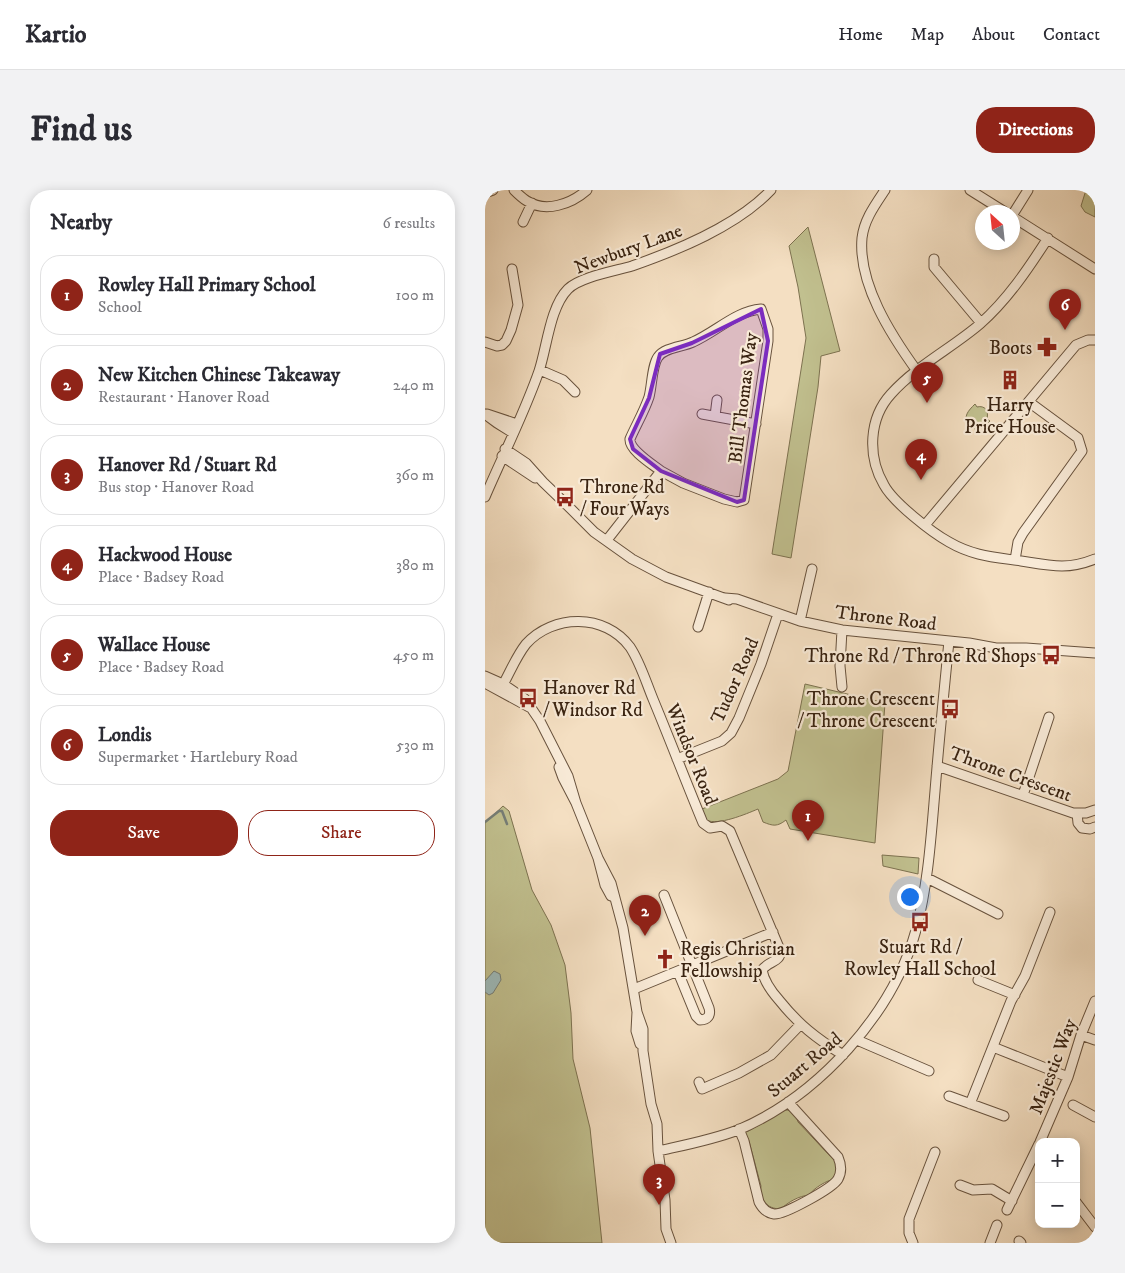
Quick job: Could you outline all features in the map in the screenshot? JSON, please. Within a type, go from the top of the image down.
[{"type":"street","points":[[485,193],[493,190]]},
{"type":"street","points":[[514,190],[532,203],[554,206],[577,199],[587,190]]},
{"type":"street","name":"Newbury Lane","points":[[485,497],[540,370],[560,298],[569,288],[581,281],[644,262],[703,237],[731,221],[771,190]]},
{"type":"street","points":[[885,190],[865,225],[862,238],[863,266],[872,293],[891,331],[917,371]]},
{"type":"street","points":[[970,190],[994,205]]},
{"type":"street","points":[[1019,205],[1028,190]]},
{"type":"street","points":[[523,222],[532,203]]},
{"type":"street","points":[[1020,220],[1095,269]]},
{"type":"street","points":[[1048,238],[1016,286],[981,323],[903,382],[890,395],[877,414],[872,441],[874,457],[884,485],[891,496],[940,537],[969,553],[1063,566],[1078,564],[1095,558]]},
{"type":"street","points":[[934,259],[934,267],[981,323]]},
{"type":"street","points":[[485,342],[497,346],[502,345],[511,330],[518,306],[512,269]]},
{"type":"street","name":"Bill Thomas Way","points":[[761,309],[768,329],[768,341],[745,500],[737,502],[724,499],[683,483],[661,471],[633,449],[629,443],[629,439],[642,416],[649,398],[657,358],[664,351],[681,347],[703,338],[746,312],[761,309]]},
{"type":"street","points":[[925,525],[1076,345],[1088,340],[1095,340]]},
{"type":"street","points":[[540,370],[563,380],[575,392]]},
{"type":"street","points":[[715,416],[717,400]]},
{"type":"street","points":[[1015,560],[1018,542],[1023,533],[1083,451],[1078,438],[1029,402]]},
{"type":"street","points":[[485,413],[517,424]]},
{"type":"street","points":[[485,413],[513,433]]},
{"type":"street","points":[[702,414],[756,424]]},
{"type":"street","name":"Throne Road","points":[[504,453],[543,482],[594,532],[632,559],[686,586],[725,598],[737,599],[800,621],[842,630],[949,641],[996,641],[1026,648],[1095,653]]},
{"type":"street","points":[[607,540],[661,471]]},
{"type":"street","points":[[800,621],[813,569]]},
{"type":"street","points":[[698,627],[709,592]]},
{"type":"street","name":"Tudor Road","points":[[677,759],[721,740],[731,733],[739,718],[774,613]]},
{"type":"street","name":"Windsor Road","points":[[501,687],[520,652],[534,636],[543,630],[564,622],[576,621],[599,625],[621,638],[629,646],[635,656],[703,823],[709,828],[722,826],[730,831],[773,932],[781,954],[779,958],[765,966],[763,976],[775,994],[801,1025],[818,1039],[843,1055]]},
{"type":"street","points":[[841,687],[842,630]]},
{"type":"street","name":"Throne Crescent","points":[[949,641],[937,766],[1077,814],[1095,810]]},
{"type":"street","points":[[485,676],[501,687],[525,699],[540,721],[568,776],[576,803],[598,858],[611,883],[623,928],[637,1012],[636,1031],[643,1051],[651,1104],[651,1128],[658,1151],[665,1200],[673,1227],[671,1243]]},
{"type":"street","points":[[485,683],[501,687]]},
{"type":"street","points":[[1023,795],[1049,717]]},
{"type":"street","name":"Stuart Road","points":[[658,1151],[718,1137],[739,1129],[788,1102],[815,1082],[857,1040],[883,1002],[905,959],[916,930],[927,878],[937,766]]},
{"type":"street","name":"Throne Crescent","points":[[1077,814],[1082,828],[1090,829],[1095,827]]},
{"type":"street","points":[[927,878],[998,914]]},
{"type":"street","points":[[664,895],[692,964],[710,1013],[709,1017],[700,1020],[695,1016],[678,972]]},
{"type":"street","points":[[970,1104],[1015,995],[1025,976],[1050,912]]},
{"type":"street","points":[[633,989],[773,932]]},
{"type":"street","points":[[978,980],[1015,995]]},
{"type":"street","name":"Majestic Way","points":[[1041,1138],[1068,1077],[1081,1035],[1095,1001]]},
{"type":"street","points":[[699,1082],[702,1089],[759,1063],[771,1056],[801,1025]]},
{"type":"street","points":[[1081,1035],[1095,1040]]},
{"type":"street","name":"Stuart Road","points":[[857,1040],[929,1071]]},
{"type":"street","points":[[993,1047],[1068,1077]]},
{"type":"street","points":[[949,1096],[1004,1116]]},
{"type":"street","points":[[739,1129],[744,1141],[759,1202],[762,1207],[772,1213],[785,1212],[832,1186],[839,1178],[841,1172],[840,1161],[837,1157],[788,1102]]},
{"type":"street","points":[[1073,1105],[1095,1117]]},
{"type":"street","points":[[913,1243],[909,1233],[909,1219],[935,1152]]},
{"type":"street","name":"Majestic Way","points":[[1007,1210],[1035,1153]]},
{"type":"street","points":[[1029,1167],[1035,1169]]},
{"type":"street","points":[[960,1185],[973,1190],[992,1189],[1012,1201]]},
{"type":"street","points":[[1080,1205],[1091,1214],[1095,1227]]},
{"type":"street","points":[[990,1243],[997,1225]]},
{"type":"highlighted area","points":[[761,309],[768,341],[744,500],[737,502],[661,471],[633,449],[630,439],[649,398],[660,354],[692,343]]},
{"type":"shaded area","points":[[1086,190],[1095,190],[1095,217],[1085,212],[1081,206]]},
{"type":"shaded area","points":[[808,227],[840,351],[821,356],[818,387],[791,558],[772,554],[806,338],[789,246]]},
{"type":"shaded area","points":[[975,404],[977,407],[986,409],[987,419],[990,421],[978,429],[968,426],[966,419],[968,411]]},
{"type":"shaded area","points":[[805,684],[885,703],[875,843],[790,829],[786,820],[777,825],[763,822],[758,809],[717,822],[706,820],[702,809],[778,779],[788,771]]},
{"type":"shaded area","points":[[503,806],[509,811],[532,890],[551,925],[565,965],[571,1013],[573,1059],[590,1128],[602,1243],[485,1243],[485,823]]},
{"type":"shaded area","points":[[882,855],[919,858],[918,874],[883,866]]},
{"type":"shaded area","points":[[785,1110],[794,1113],[798,1122],[835,1159],[838,1165],[835,1179],[825,1183],[809,1195],[794,1200],[781,1209],[776,1209],[765,1203],[761,1196],[761,1186],[749,1141],[745,1133]]},
{"type":"water","points":[[494,971],[500,974],[501,980],[493,993],[489,995],[485,992],[485,981]]},
{"type":"waterway","points":[[485,822],[499,811],[502,811],[507,824]]},
{"type":"place","name":"Londis","points":[[1065,330]]},
{"type":"place","name":"Boots","points":[[1047,347]]},
{"type":"place","name":"Harry Price House","points":[[1010,380]]},
{"type":"place","name":"Wallace House","points":[[927,403]]},
{"type":"place","name":"Hackwood House","points":[[921,480]]},
{"type":"place","name":"Throne Rd / Four Ways","points":[[565,497]]},
{"type":"place","name":"Throne Rd / Throne Rd Shops","points":[[1051,655]]},
{"type":"place","name":"Hanover Rd / Windsor Rd","points":[[528,698]]},
{"type":"place","name":"Throne Crescent / Throne Crescent","points":[[950,709]]},
{"type":"place","name":"Rowley Hall Primary School","points":[[808,841]]},
{"type":"place","name":"Stuart Rd / Rowley Hall School","points":[[920,922]]},
{"type":"place","name":"New Kitchen Chinese Takeaway","points":[[645,936]]},
{"type":"place","name":"Regis Christian Fellowship","points":[[665,959]]},
{"type":"place","name":"Hanover Rd / Stuart Rd","points":[[659,1205]]}]
